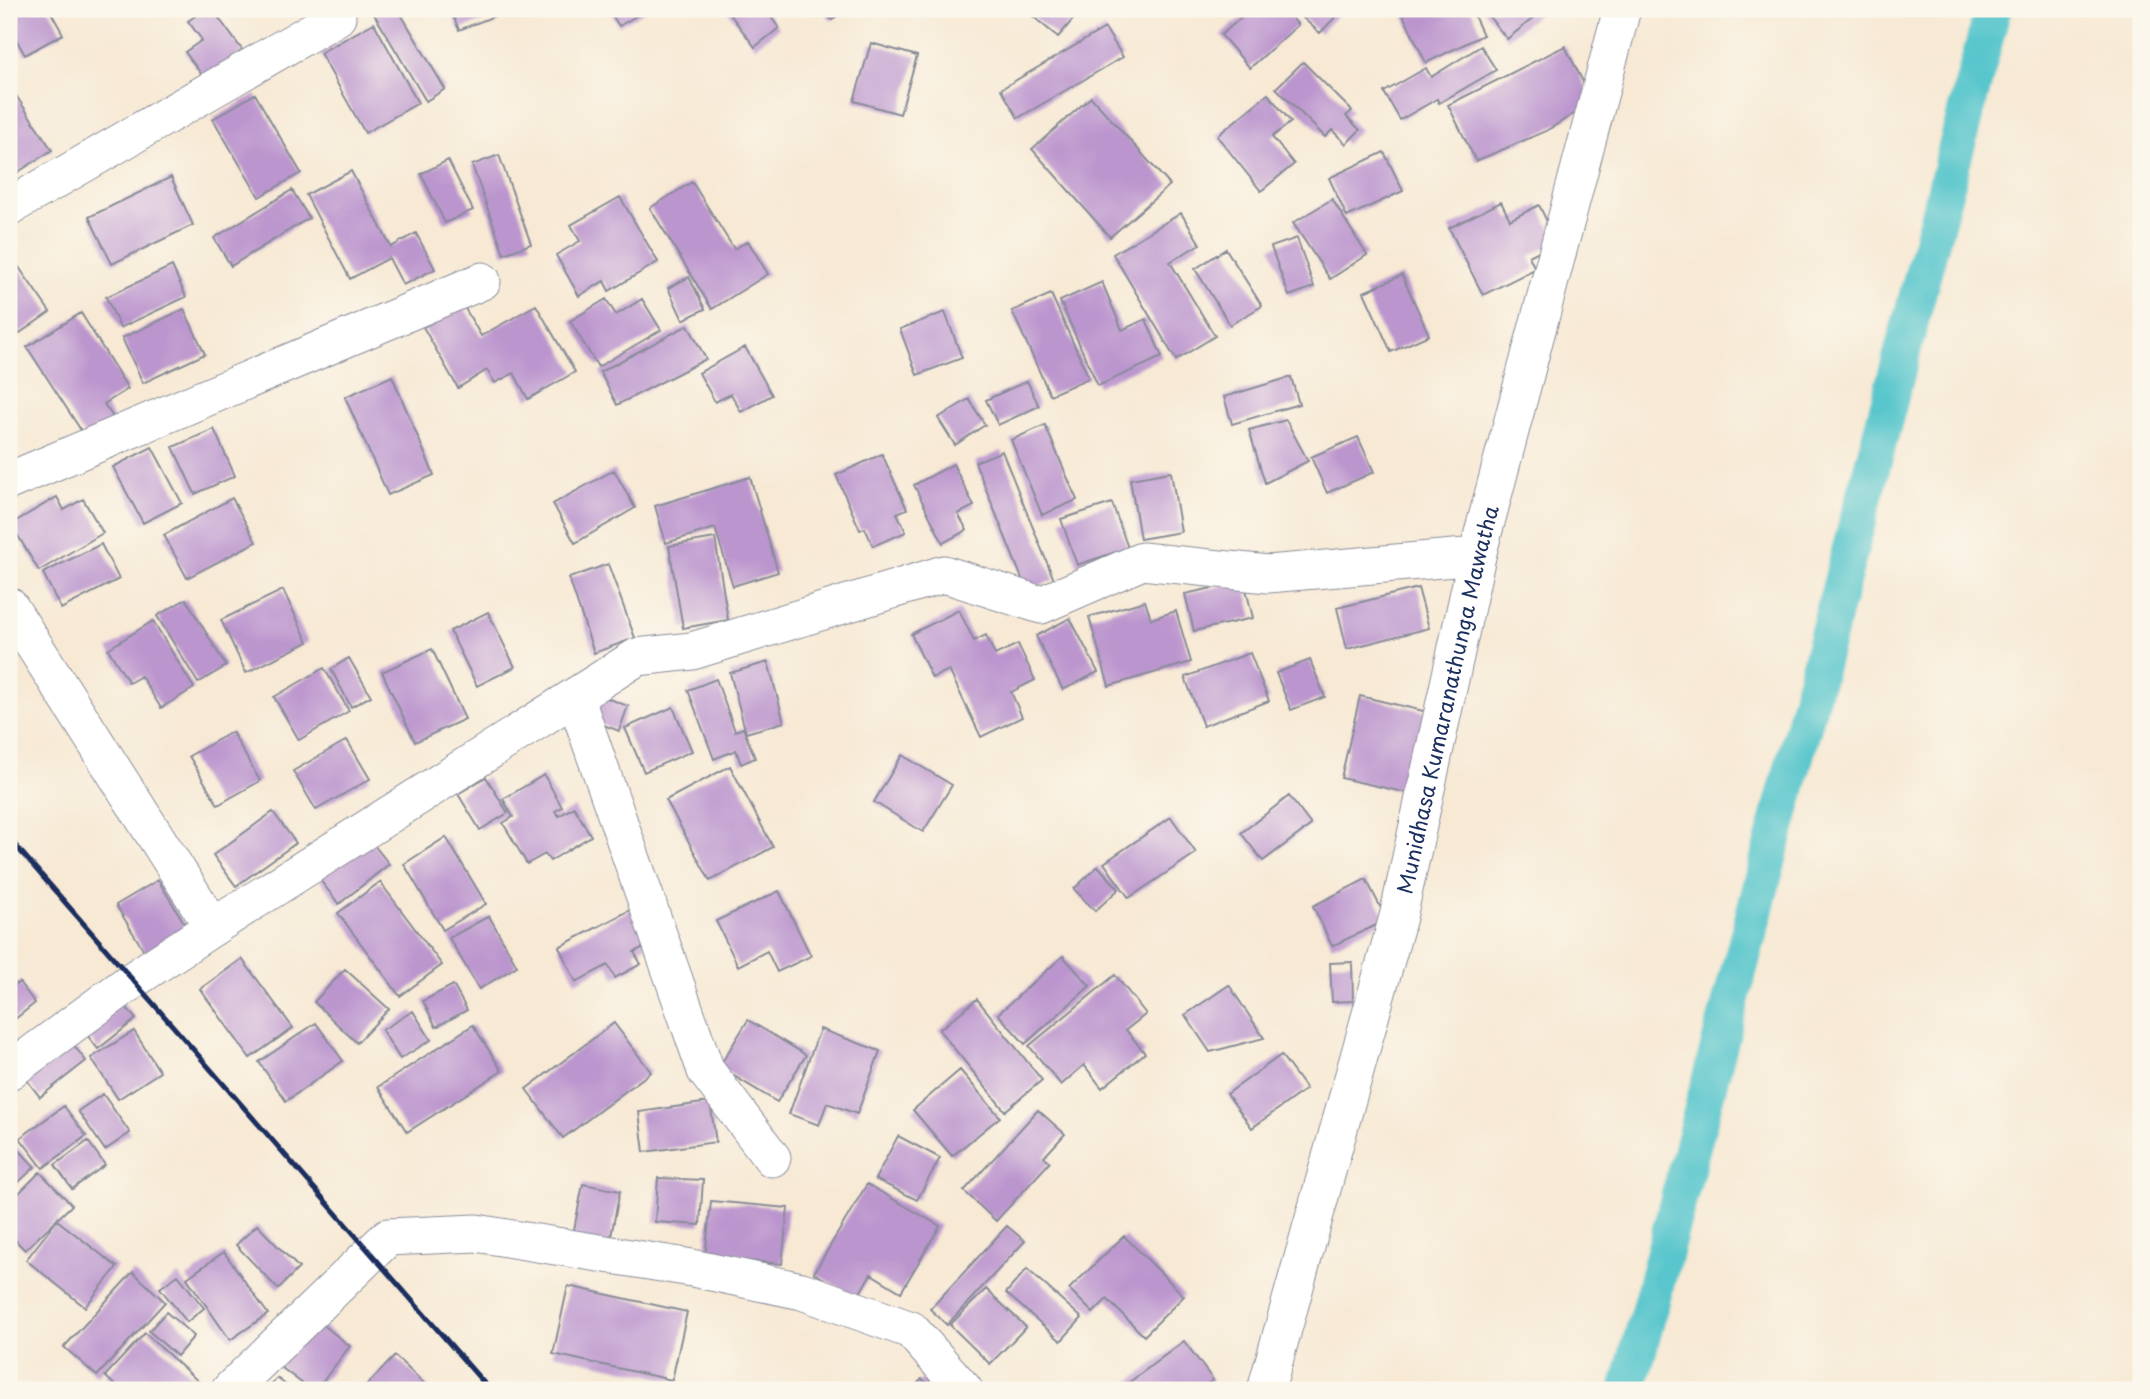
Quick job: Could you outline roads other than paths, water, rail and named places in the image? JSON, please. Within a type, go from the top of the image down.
[{"type":"street","name":"Munidhasa Kumaranathunga Mawatha","points":[[1266,1390],[1398,917],[1478,556],[1622,9]]},
{"type":"street","points":[[9,207],[337,17]]},
{"type":"street","points":[[9,481],[482,281]]},
{"type":"street","points":[[10,1066],[213,927],[637,657],[692,651],[944,574],[1041,604],[1142,561],[1268,574],[1478,556]]},
{"type":"street","points":[[9,606],[213,927]]},
{"type":"street","points":[[575,697],[706,1071],[772,1158]]},
{"type":"street","points":[[230,1390],[388,1237],[476,1233],[692,1268],[802,1291],[911,1330],[964,1390]]},
{"type":"waterway","points":[[1628,1390],[1993,9]]},
{"type":"railway","points":[[9,838],[490,1390]]}]
